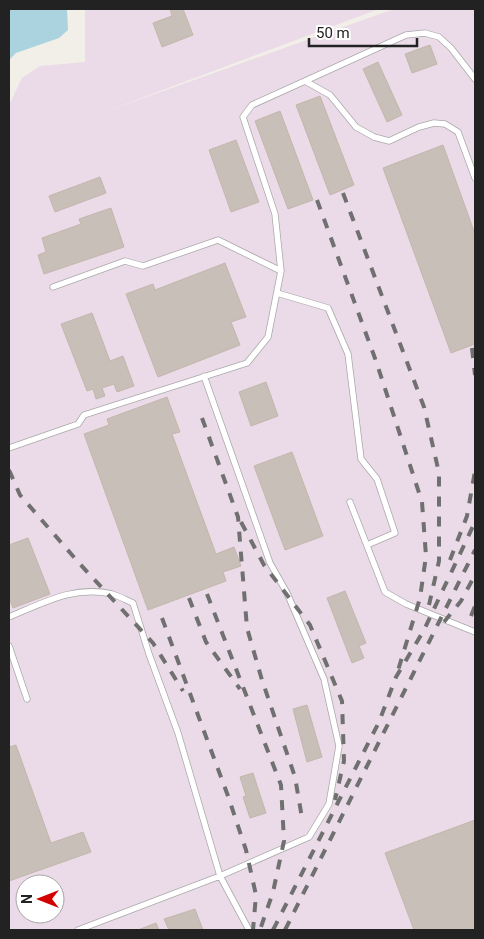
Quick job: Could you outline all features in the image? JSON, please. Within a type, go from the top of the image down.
[{"type":"lane","points":[[9,448],[78,424],[84,415],[247,363],[268,337],[281,271],[275,214],[243,117],[252,105],[406,35],[425,33],[439,37],[451,48],[475,79]]},
{"type":"lane","points":[[305,81],[330,95],[356,127],[374,137],[389,141],[419,127],[445,124],[458,132],[475,178]]},
{"type":"lane","points":[[53,287],[124,261],[142,266],[218,240],[281,271]]},
{"type":"lane","points":[[277,294],[328,308],[348,354],[361,459],[377,479],[395,534],[367,544]]},
{"type":"lane","points":[[78,930],[220,876],[309,837],[329,804],[339,746],[324,679],[288,593],[270,563],[204,376]]},
{"type":"lane","points":[[350,502],[385,592],[406,604],[475,632]]},
{"type":"lane","points":[[9,617],[68,593],[87,591],[112,594],[133,603],[149,654],[178,733],[220,876],[249,930]]},
{"type":"lane","points":[[9,646],[27,698]]},
{"type":"shaded area","points":[[85,9],[379,9],[104,112],[394,9],[475,9],[475,930],[9,930],[9,105],[22,78],[40,66],[85,62]]},
{"type":"water","points":[[9,9],[67,9],[68,30],[59,38],[16,53],[9,60]]},
{"type":"building","points":[[170,9],[183,9],[193,35],[162,47],[153,23],[172,16]]},
{"type":"building","points":[[430,45],[437,64],[412,73],[405,54]]},
{"type":"building","points":[[378,62],[402,115],[387,122],[363,69]]},
{"type":"building","points":[[320,96],[354,185],[330,195],[296,105]]},
{"type":"building","points":[[280,111],[313,200],[288,209],[255,121]]},
{"type":"building","points":[[236,140],[259,202],[231,212],[209,150]]},
{"type":"building","points":[[443,145],[475,234],[475,344],[451,353],[383,168]]},
{"type":"building","points":[[100,177],[106,193],[55,212],[49,196]]},
{"type":"building","points":[[111,208],[124,247],[44,274],[38,255],[46,252],[42,238],[81,224],[79,219]]},
{"type":"building","points":[[225,263],[246,317],[231,322],[240,345],[158,377],[126,294],[153,284],[155,290]]},
{"type":"building","points":[[92,313],[110,361],[123,356],[134,386],[117,392],[114,384],[102,388],[105,396],[96,399],[93,389],[87,391],[61,324]]},
{"type":"building","points":[[266,382],[278,416],[251,426],[239,392]]},
{"type":"building","points":[[167,397],[180,432],[172,434],[216,554],[234,547],[241,566],[223,572],[226,581],[148,610],[84,434],[109,425],[107,419]]},
{"type":"building","points":[[292,452],[323,536],[285,550],[254,466]]},
{"type":"building","points":[[28,538],[50,594],[13,608],[9,598],[9,545]]},
{"type":"building","points":[[345,591],[366,643],[359,646],[364,658],[352,663],[327,598]]},
{"type":"building","points":[[307,705],[322,757],[307,762],[293,709]]},
{"type":"building","points":[[16,745],[51,843],[83,832],[91,852],[29,874],[15,874],[15,879],[9,881],[9,747]]},
{"type":"building","points":[[253,773],[266,813],[250,818],[243,797],[246,796],[240,777]]},
{"type":"building","points":[[475,820],[475,930],[414,930],[385,853]]},
{"type":"building","points":[[195,909],[203,930],[169,930],[164,919]]},
{"type":"building","points":[[156,923],[159,930],[138,930]]},
{"type":"railway","points":[[343,193],[424,407],[439,473],[439,561],[429,605]]},
{"type":"railway","points":[[317,200],[376,361],[422,502],[426,556],[420,598],[396,677]]},
{"type":"railway","points":[[472,348],[475,375]]},
{"type":"railway","points":[[202,418],[238,517],[247,628],[262,680],[295,777],[302,818]]},
{"type":"railway","points":[[9,470],[20,495],[79,563],[153,643],[183,691]]},
{"type":"railway","points":[[450,560],[467,516],[475,471]]},
{"type":"railway","points":[[241,522],[264,565],[310,625],[342,701],[344,761],[335,800]]},
{"type":"railway","points":[[273,930],[379,722],[396,677],[424,630],[475,522]]},
{"type":"railway","points":[[285,930],[475,550]]},
{"type":"railway","points":[[444,622],[461,601],[475,575]]},
{"type":"railway","points":[[207,594],[281,785],[284,841],[273,892],[260,930]]},
{"type":"railway","points":[[189,598],[206,642],[240,689]]},
{"type":"railway","points":[[471,616],[475,606]]},
{"type":"railway","points":[[162,618],[246,850],[256,895],[253,930]]}]
